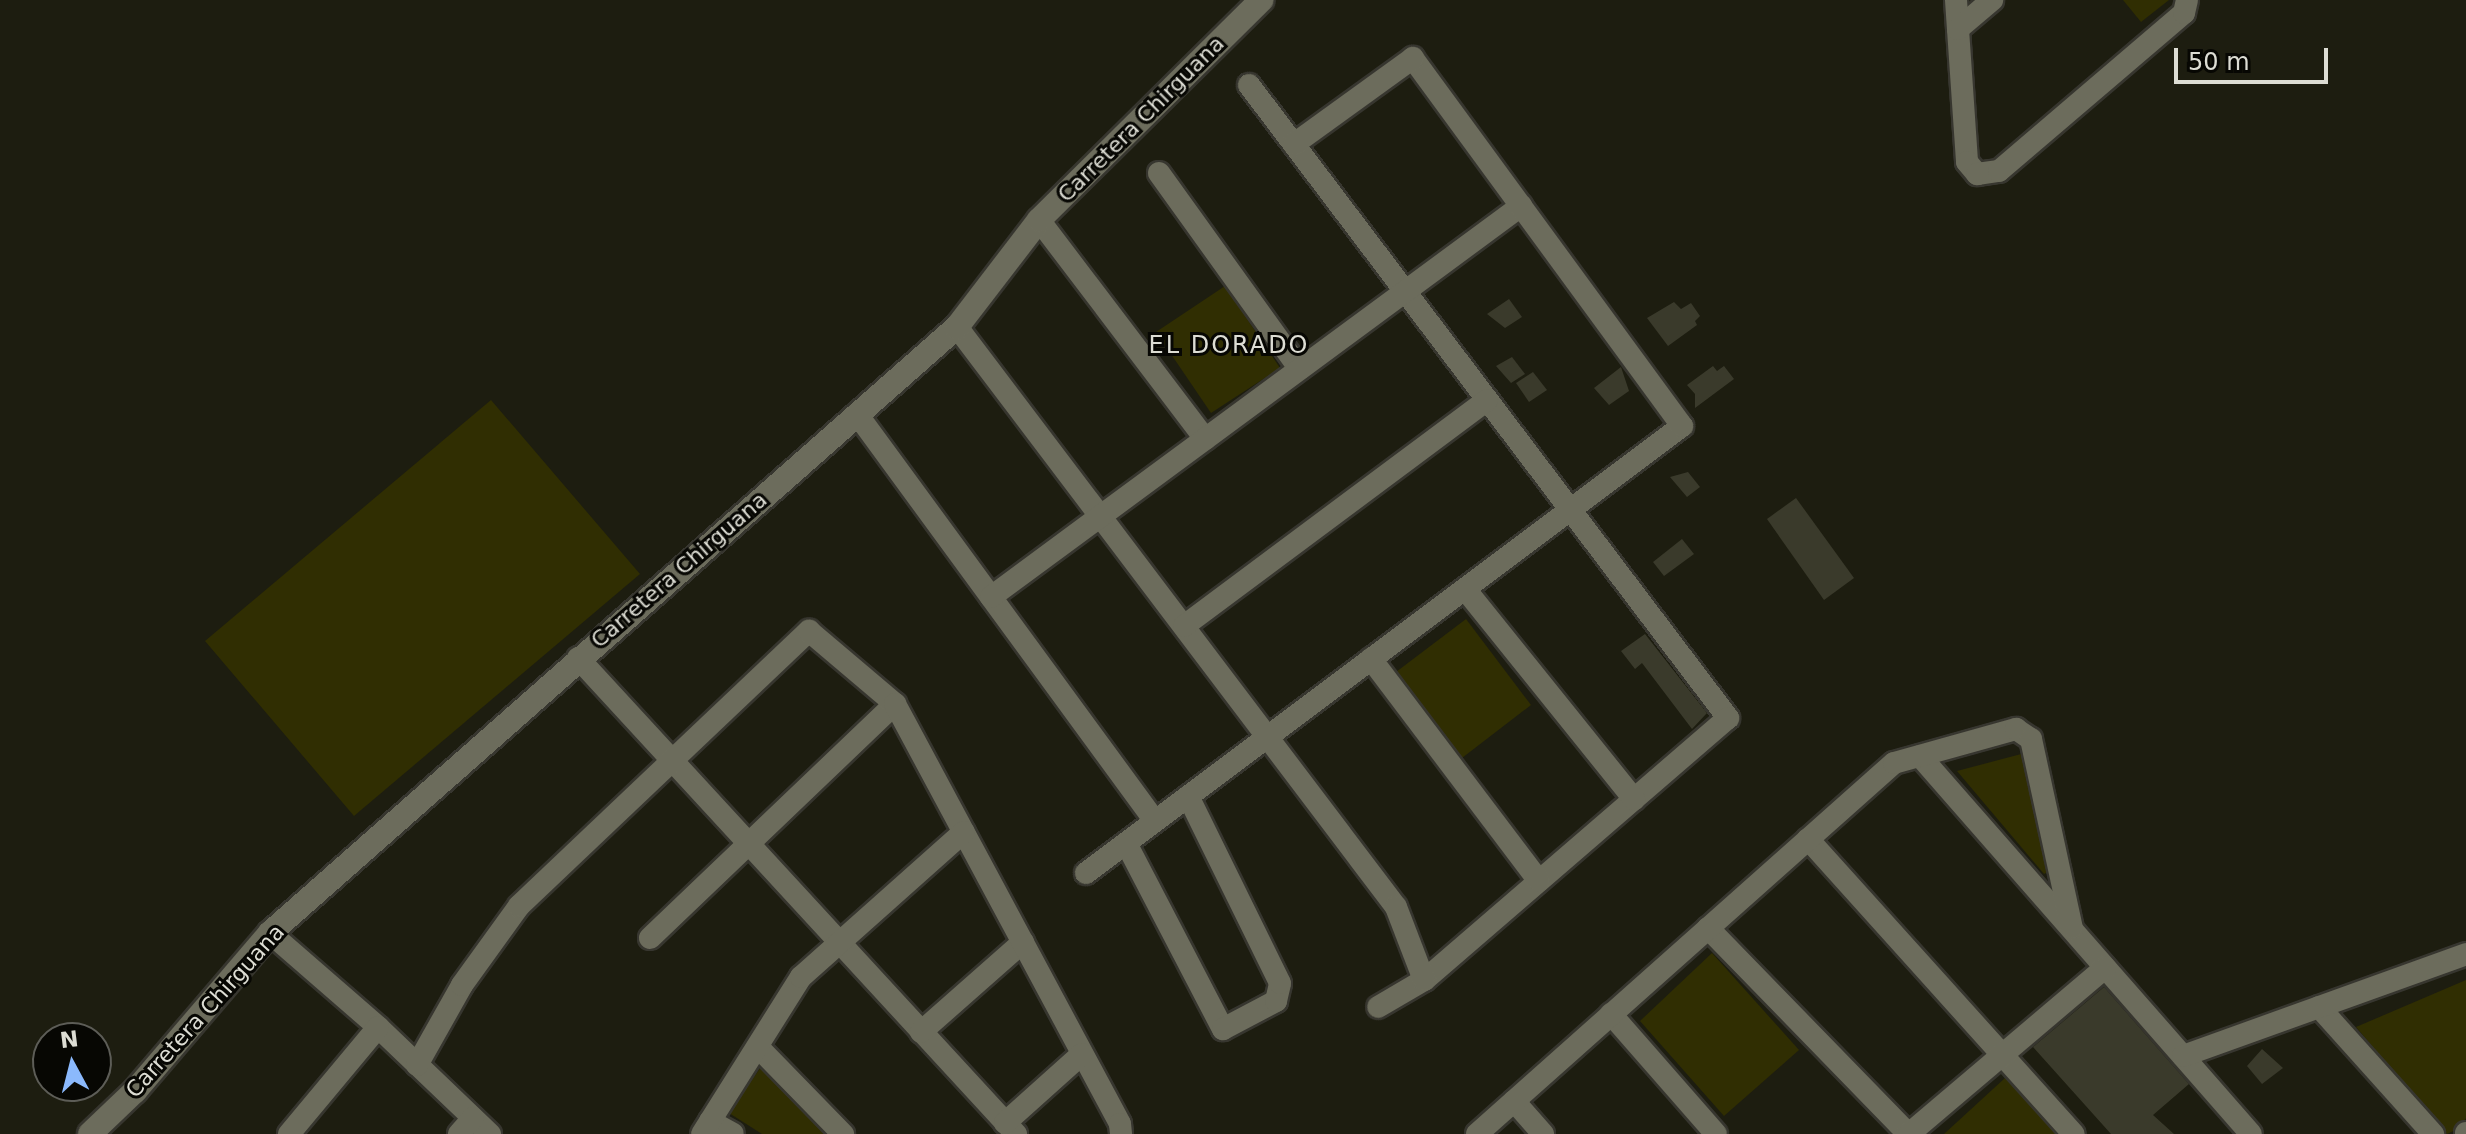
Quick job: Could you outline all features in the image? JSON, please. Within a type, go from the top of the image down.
[{"type":"street","name":"Carretera Chirguana","points":[[90,1134],[135,1091],[270,933],[578,658],[957,327],[1039,220],[1261,0]]},
{"type":"street","points":[[1956,0],[1967,162],[1977,174],[1999,171],[2184,13],[2187,0]]},
{"type":"street","points":[[1958,29],[1992,0]]},
{"type":"street","points":[[1086,873],[1682,426],[1413,58],[1294,144]]},
{"type":"street","points":[[1249,85],[1728,718],[1424,980],[1378,1007]]},
{"type":"street","points":[[1159,173],[1300,369]]},
{"type":"street","points":[[991,597],[1521,206]]},
{"type":"street","points":[[1039,220],[1205,439]]},
{"type":"street","points":[[957,327],[1396,907],[1424,980]]},
{"type":"street","points":[[1184,626],[1487,400]]},
{"type":"street","points":[[857,414],[1155,821]]},
{"type":"street","points":[[1465,589],[1634,799]]},
{"type":"street","points":[[417,1065],[462,985],[519,906],[809,631],[895,704],[1120,1124],[1121,1134]]},
{"type":"street","points":[[578,658],[1010,1128],[1082,1054]]},
{"type":"street","points":[[1371,659],[1539,881]]},
{"type":"street","points":[[650,938],[895,704]]},
{"type":"street","points":[[1477,1134],[1894,763],[2016,729],[2031,739],[2072,928]]},
{"type":"street","points":[[1920,756],[2251,1134]]},
{"type":"street","points":[[1126,843],[1223,1029],[1276,1001],[1280,983],[1188,796]]},
{"type":"street","points":[[733,1134],[706,1128],[801,977],[964,832]]},
{"type":"street","points":[[1808,839],[2074,1134]]},
{"type":"street","points":[[1708,928],[1908,1134],[2105,968]]},
{"type":"street","points":[[270,933],[417,1065],[466,1126],[490,1134]]},
{"type":"street","points":[[921,1032],[1023,942]]},
{"type":"street","points":[[2183,1056],[2466,954]]},
{"type":"street","points":[[2319,1007],[2433,1134]]},
{"type":"street","points":[[1611,1014],[1716,1134]]},
{"type":"street","points":[[289,1134],[378,1027]]},
{"type":"street","points":[[758,1047],[843,1134]]},
{"type":"street","points":[[1514,1101],[1543,1134]]},
{"type":"shaded area","points":[[2123,0],[2169,0],[2141,22]]},
{"type":"shaded area","points":[[1225,286],[1280,368],[1211,413],[1156,332]]},
{"type":"shaded area","points":[[491,400],[640,574],[354,816],[205,641]]},
{"type":"shaded area","points":[[1466,619],[1531,705],[1462,758],[1396,672]]},
{"type":"shaded area","points":[[2025,753],[2051,870],[2044,874],[1957,771]]},
{"type":"shaded area","points":[[1712,953],[1799,1050],[1724,1116],[1640,1021]]},
{"type":"shaded area","points":[[2466,980],[2466,1118],[2460,1128],[2447,1134],[2356,1027]]},
{"type":"shaded area","points":[[765,1061],[836,1134],[762,1134],[729,1113]]},
{"type":"shaded area","points":[[2005,1078],[2057,1134],[1944,1134]]},
{"type":"building","points":[[1509,299],[1522,317],[1505,328],[1487,314]]},
{"type":"building","points":[[1674,302],[1681,309],[1691,303],[1700,316],[1695,321],[1697,325],[1668,346],[1647,318]]},
{"type":"building","points":[[1512,357],[1525,374],[1511,383],[1496,366]]},
{"type":"building","points":[[1713,366],[1717,371],[1724,366],[1734,379],[1695,408],[1695,394],[1687,385]]},
{"type":"building","points":[[1621,367],[1629,391],[1609,405],[1594,388]]},
{"type":"building","points":[[1533,372],[1547,390],[1529,402],[1516,383]]},
{"type":"building","points":[[1688,472],[1700,487],[1687,497],[1670,477]]},
{"type":"building","points":[[1796,498],[1854,578],[1824,600],[1767,519]]},
{"type":"building","points":[[1682,539],[1694,554],[1664,576],[1653,562]]},
{"type":"building","points":[[1645,634],[1707,713],[1692,729],[1642,663],[1635,669],[1621,651]]},
{"type":"building","points":[[2104,987],[2189,1084],[2153,1115],[2174,1134],[2111,1134],[2033,1047]]},
{"type":"building","points":[[2262,1049],[2283,1068],[2262,1084],[2247,1066]]},
{"type":"district","name":"EL DORADO","points":[[1229,346]]}]
